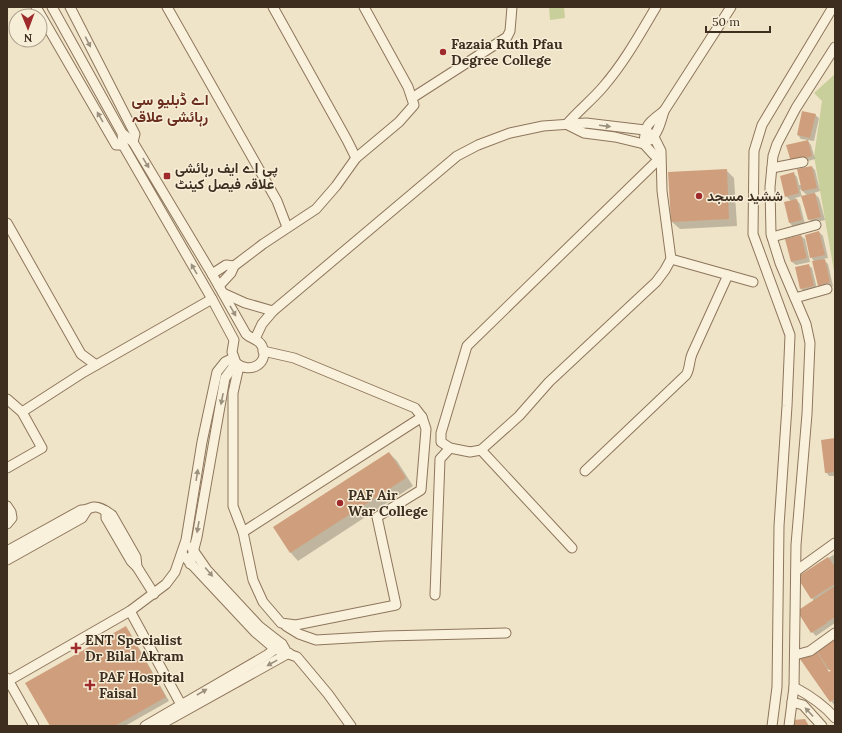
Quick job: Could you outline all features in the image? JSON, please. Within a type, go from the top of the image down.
[{"type":"street","points":[[36,7],[116,146],[123,145]]},
{"type":"street","points":[[52,7],[116,122],[122,134],[123,145],[234,340],[232,352],[236,362],[233,394],[233,506],[243,532],[253,580],[262,602],[281,623],[300,634],[316,640],[385,636],[506,633]]},
{"type":"street","points":[[70,7],[134,134],[133,142]]},
{"type":"street","points":[[168,7],[277,202],[288,227]]},
{"type":"street","points":[[273,7],[356,158]]},
{"type":"street","points":[[221,289],[234,266],[288,227],[316,209],[336,186],[356,158],[399,122],[414,105],[408,87],[364,7]]},
{"type":"street","points":[[412,98],[507,37],[510,31],[512,7]]},
{"type":"street","points":[[567,124],[603,87],[624,60],[656,7]]},
{"type":"street","points":[[644,144],[654,137],[664,111],[731,7]]},
{"type":"street","points":[[772,726],[777,687],[779,526],[790,335],[752,234],[754,151],[762,125],[833,7]]},
{"type":"street","points":[[789,726],[794,687],[796,545],[810,370],[810,342],[806,324],[780,263],[772,237],[770,207],[772,168],[773,156],[777,144],[835,47]]},
{"type":"street","points":[[644,144],[645,130],[650,121],[664,111]]},
{"type":"street","points":[[255,339],[262,324],[273,311],[457,156],[478,144],[543,126],[586,123],[645,130],[654,137],[661,150],[662,191],[671,259],[656,282],[549,382],[519,416],[481,450],[470,452],[450,448],[441,442],[441,433],[467,346],[660,158]]},
{"type":"street","points":[[567,124],[584,133],[644,144],[654,155],[660,158]]},
{"type":"street","points":[[34,726],[8,679],[130,611],[166,584],[175,572],[186,540],[202,442],[218,372],[225,362],[236,362],[244,368],[250,369],[257,366],[263,356],[262,345],[246,334],[221,289],[133,142],[122,134]]},
{"type":"street","points":[[772,168],[803,162]]},
{"type":"street","points":[[772,237],[816,225]]},
{"type":"street","points":[[8,226],[81,354],[96,365]]},
{"type":"street","points":[[184,252],[194,244]]},
{"type":"street","points":[[671,259],[753,282]]},
{"type":"street","points":[[212,274],[226,266],[234,266]]},
{"type":"street","points":[[585,471],[689,371],[692,354],[728,275]]},
{"type":"street","points":[[221,289],[245,303],[273,311]]},
{"type":"street","points":[[795,298],[827,289]]},
{"type":"street","points":[[22,412],[96,365],[212,299]]},
{"type":"street","points":[[263,351],[294,358],[415,408],[422,417],[426,429],[420,490],[377,517],[396,606],[296,625],[281,623]]},
{"type":"street","points":[[190,564],[194,551],[226,378],[236,362]]},
{"type":"street","points":[[7,399],[22,412],[42,448],[7,468]]},
{"type":"street","points":[[243,532],[422,417]]},
{"type":"street","points":[[435,595],[440,459],[450,448]]},
{"type":"street","points":[[481,450],[572,548]]},
{"type":"street","points":[[7,506],[11,512],[12,518],[7,524]]},
{"type":"street","points":[[7,551],[81,510],[87,510],[95,507],[106,511],[106,518],[131,561],[137,567],[154,594]]},
{"type":"street","points":[[7,560],[82,518],[87,510]]},
{"type":"street","points":[[186,540],[207,570],[278,647]]},
{"type":"street","points":[[796,571],[835,544]]},
{"type":"street","points":[[182,554],[255,632],[297,657],[328,694],[348,725]]},
{"type":"street","points":[[130,611],[182,708]]},
{"type":"street","points":[[795,655],[810,651],[835,633]]},
{"type":"street","points":[[158,726],[182,708],[278,647]]},
{"type":"street","points":[[145,726],[289,653]]},
{"type":"street","points":[[794,687],[831,707],[835,718]]},
{"type":"street","points":[[792,702],[802,705],[822,726]]},
{"type":"green space","points":[[549,7],[564,7],[565,18],[550,20]]},
{"type":"green space","points":[[835,74],[835,277],[814,156],[822,101],[814,93]]},
{"type":"building","points":[[802,111],[816,114],[810,138],[797,135]]},
{"type":"building","points":[[808,140],[812,156],[791,162],[786,145]]},
{"type":"building","points":[[812,166],[817,188],[802,191],[797,169]]},
{"type":"building","name":"ششید مسجد","points":[[727,169],[729,219],[671,222],[668,172]]},
{"type":"building","points":[[794,172],[799,193],[785,197],[780,176]]},
{"type":"building","points":[[815,193],[821,217],[808,220],[801,196]]},
{"type":"building","points":[[797,199],[802,220],[789,223],[784,202]]},
{"type":"building","points":[[819,231],[825,255],[810,258],[805,235]]},
{"type":"building","points":[[801,235],[807,258],[791,262],[785,239]]},
{"type":"building","points":[[825,259],[830,282],[818,286],[812,261]]},
{"type":"building","points":[[809,264],[814,286],[800,289],[795,267]]},
{"type":"building","points":[[835,438],[835,472],[825,473],[821,440]]},
{"type":"building","name":"PAF Air War College","points":[[389,452],[406,478],[290,553],[273,527]]},
{"type":"building","points":[[828,557],[835,567],[835,584],[811,599],[797,577]]},
{"type":"building","points":[[835,586],[835,617],[827,622],[821,613],[827,623],[811,633],[797,611]]},
{"type":"building","points":[[126,626],[166,697],[115,726],[50,726],[25,683]]},
{"type":"building","points":[[835,634],[835,699],[830,702],[800,659],[815,649],[829,672],[831,670],[829,670],[815,648]]},
{"type":"building","points":[[805,719],[809,726],[792,726],[793,720]]},
{"type":"place","name":"Fazaia Ruth Pfau Degree College","points":[[443,52]]},
{"type":"place","name":"پی اے ایف رہائشی علاقہ فیصل کینٹ","points":[[167,176]]},
{"type":"place","name":"ششید مسجد","points":[[699,196]]},
{"type":"place","name":"PAF Air War College","points":[[340,503]]},
{"type":"place","name":"ENT Specialist Dr Bilal Akram","points":[[76,648]]},
{"type":"place","name":"PAF Hospital Faisal","points":[[90,685]]},
{"type":"district","name":"اے ڈبلیو سی رہائشی علاقہ","points":[[170,108]]}]
